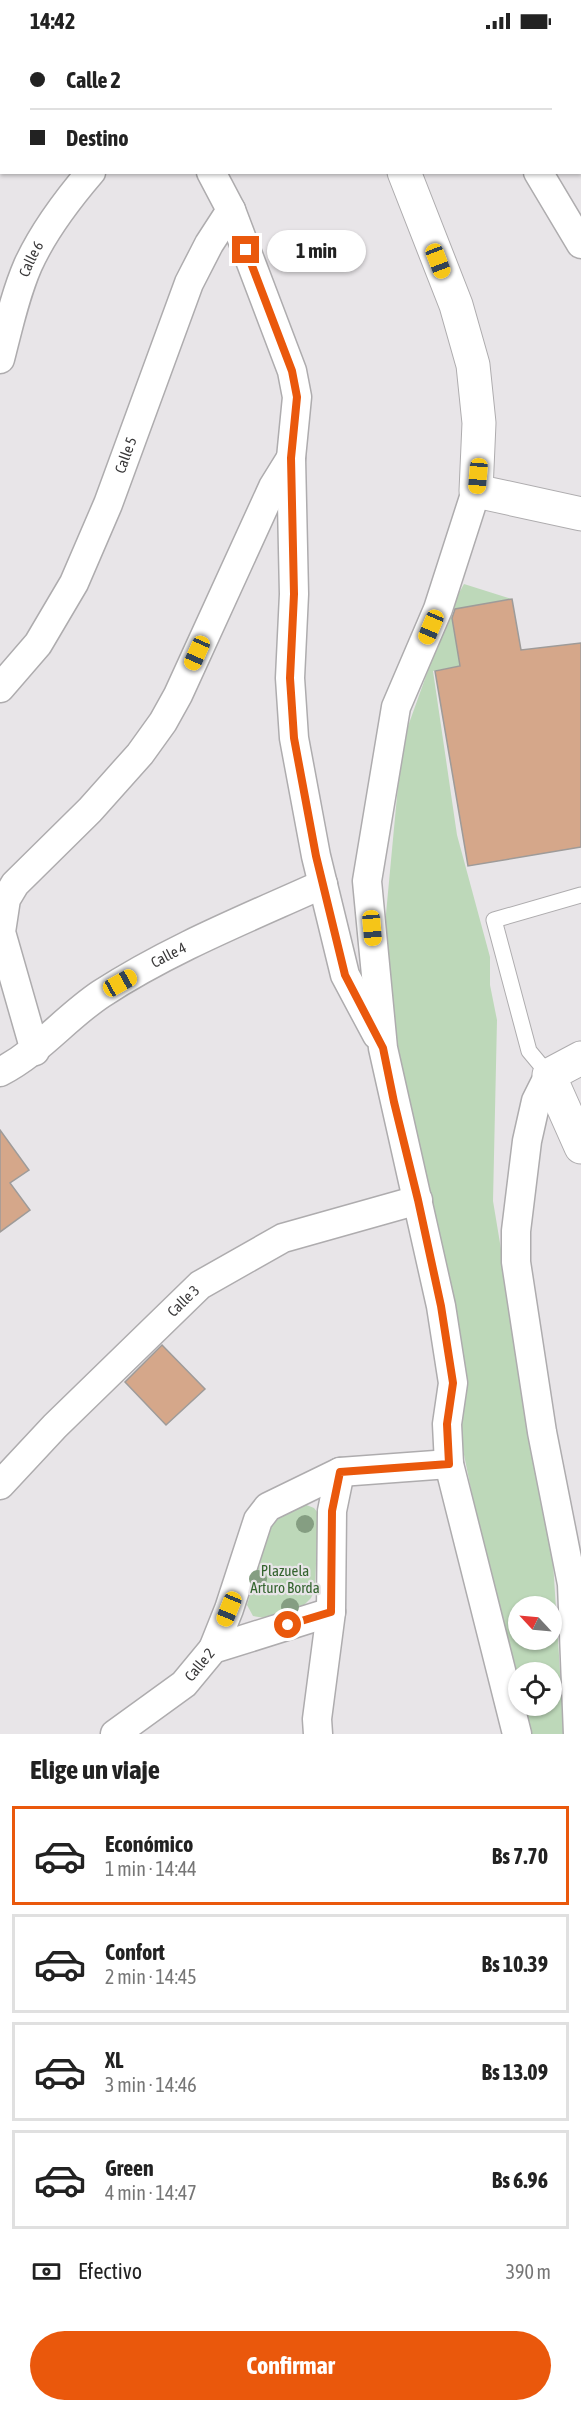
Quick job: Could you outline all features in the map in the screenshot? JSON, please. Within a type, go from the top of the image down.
[{"type":"main road","points":[[405,174],[456,305],[473,365],[479,423],[476,491],[581,514]]},
{"type":"main road","points":[[581,1058],[549,1075],[581,1148]]},
{"type":"street","name":"Calle 6","points":[[0,359],[28,265],[48,231],[90,174]]},
{"type":"street","points":[[212,174],[231,210],[292,371],[297,397],[291,458],[294,594],[290,678],[293,726],[323,884],[345,975],[383,1048]]},
{"type":"street","points":[[539,174],[581,244]]},
{"type":"street","name":"Calle 5","points":[[0,688],[38,644],[75,583],[108,504],[189,283],[209,244],[231,210]]},
{"type":"street","points":[[35,1051],[1,932],[6,900],[15,884],[90,810],[140,754],[163,722],[178,695],[273,487],[291,458]]},
{"type":"street","points":[[476,491],[438,609],[396,707],[367,881],[383,1048],[441,1306],[453,1383],[447,1424],[449,1464],[518,1734]]},
{"type":"street","name":"Calle 4","points":[[0,1072],[35,1051],[74,1014],[102,993],[190,944],[323,884]]},
{"type":"street","points":[[549,1075],[536,1101],[527,1141],[516,1231],[516,1262],[542,1432],[572,1584],[578,1734]]},
{"type":"street","name":"Calle 3","points":[[0,1485],[55,1426],[200,1285],[283,1238],[418,1200]]},
{"type":"street","points":[[213,1649],[229,1609],[258,1520],[268,1507],[340,1472],[449,1464]]},
{"type":"street","points":[[318,1734],[317,1719],[331,1612],[332,1511],[340,1472]]},
{"type":"street","name":"Calle 2","points":[[115,1734],[184,1684],[213,1649],[331,1612]]},
{"type":"lane","points":[[549,1075],[529,1051],[494,920],[581,895]]},
{"type":"green space","points":[[464,584],[512,599],[451,610],[460,666],[433,671],[457,835],[490,957],[490,985],[497,1020],[493,1201],[553,1562],[555,1596],[508,1596],[508,1650],[559,1650],[559,1662],[508,1662],[508,1664],[460,1435],[464,1387],[461,1339],[381,967],[402,743],[450,609]]},
{"type":"green space","name":"Plazuela Arturo Borda","points":[[304,1504],[314,1508],[318,1513],[315,1589],[311,1598],[304,1605],[265,1618],[253,1616],[247,1605],[270,1529],[284,1514]]},
{"type":"green space","points":[[562,1703],[564,1734],[527,1734],[522,1716],[562,1716]]},
{"type":"building","points":[[512,599],[521,650],[581,643],[581,847],[468,866],[435,671],[460,666],[452,618],[455,609]]},
{"type":"building","points":[[0,1130],[29,1170],[10,1183],[30,1210],[0,1232]]},
{"type":"building","points":[[162,1345],[205,1389],[166,1425],[125,1382]]},
{"type":"route","points":[[246,250],[292,371],[297,397],[291,458],[294,594],[290,678],[294,738],[316,856],[345,975],[383,1048],[441,1306],[453,1383],[447,1424],[449,1464],[340,1472],[332,1511],[331,1612],[288,1625]]}]
